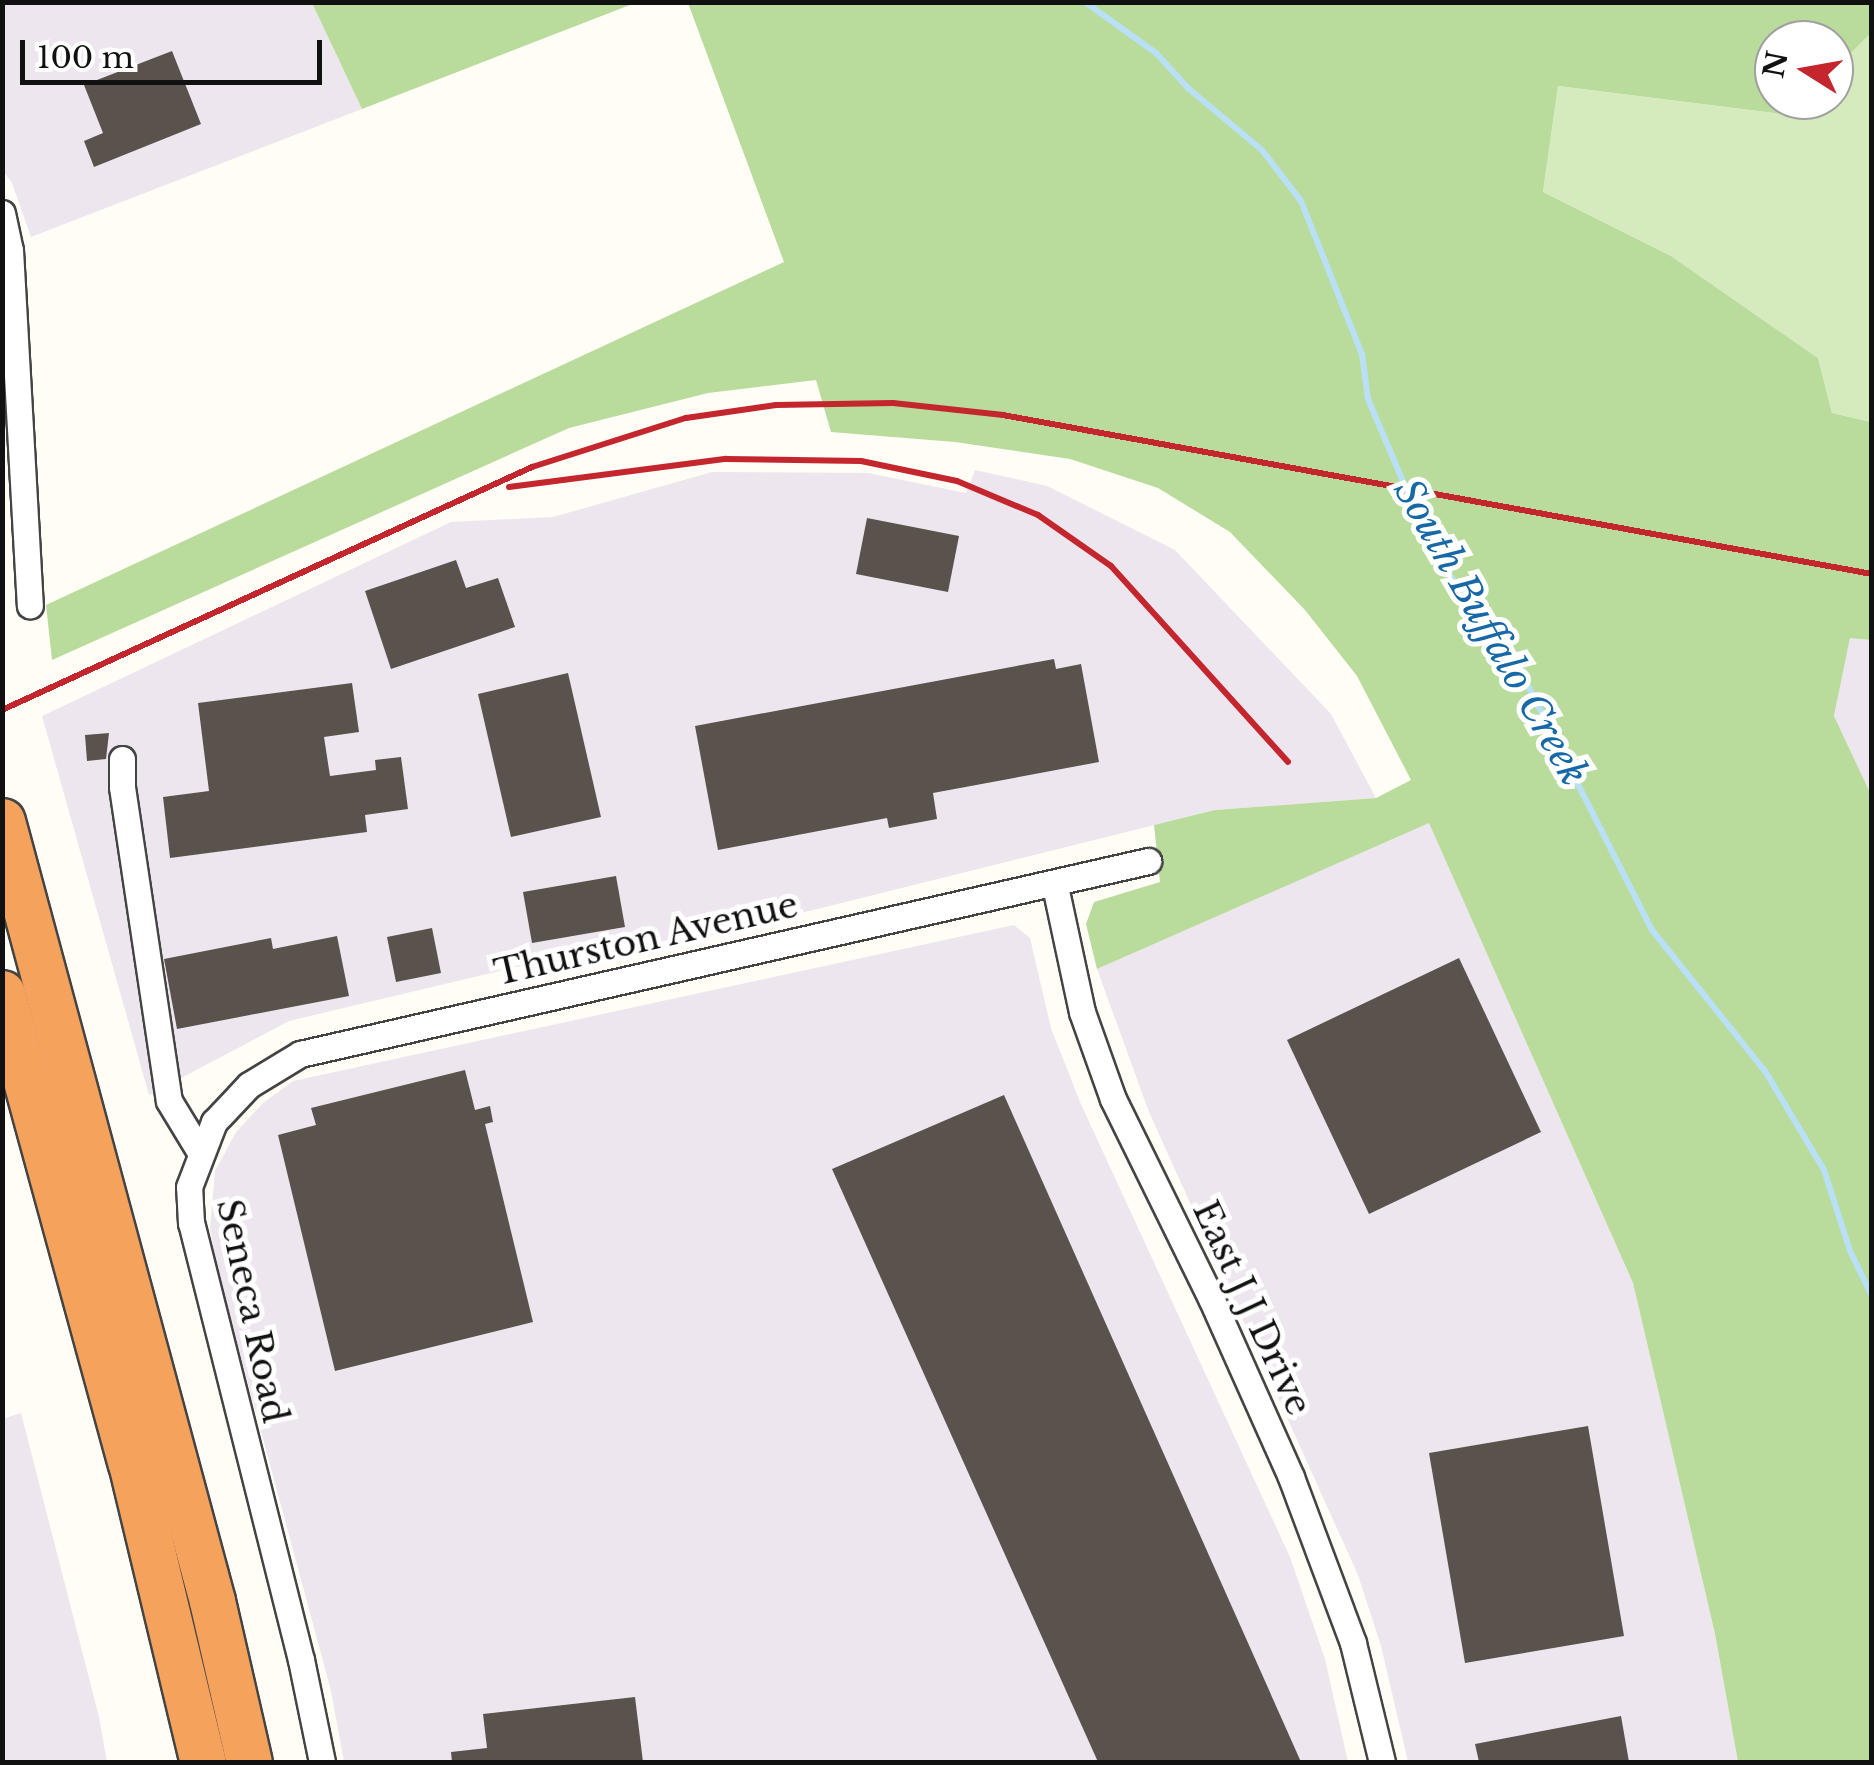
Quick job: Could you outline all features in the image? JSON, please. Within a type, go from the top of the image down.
[{"type":"highway","points":[[2,821],[212,1601],[249,1762]]},
{"type":"highway","points":[[2,993],[131,1463],[203,1762]]},
{"type":"street","points":[[2,213],[10,250],[30,604]]},
{"type":"street","points":[[122,759],[122,787],[168,1101],[200,1152]]},
{"type":"street","name":"Thurston Avenue","points":[[200,1152],[214,1122],[249,1085],[300,1054],[726,955],[1054,886],[1148,861]]},
{"type":"street","name":"East J J Drive","points":[[1054,886],[1082,1012],[1113,1100],[1211,1298],[1291,1477],[1353,1643],[1382,1762]]},
{"type":"street","name":"Seneca Road","points":[[200,1152],[189,1187],[191,1223],[302,1660],[322,1762]]},
{"type":"shaded area","points":[[2,3],[312,3],[362,109],[31,237],[12,183],[3,171]]},
{"type":"shaded area","points":[[975,470],[1047,486],[1175,550],[1331,714],[1376,798],[1215,810],[656,949],[647,936],[289,1021],[149,1095],[42,716],[451,522],[553,517],[712,472],[868,473],[966,493]]},
{"type":"shaded area","points":[[1850,637],[1871,640],[1871,797],[1834,716]]},
{"type":"shaded area","points":[[1429,822],[1633,1283],[1715,1634],[1738,1762],[1408,1762],[1381,1646],[1358,1575],[1149,1112],[1097,969]]},
{"type":"shaded area","points":[[1014,925],[1030,938],[1051,1028],[1080,1102],[1290,1557],[1325,1659],[1348,1762],[344,1762],[331,1691],[217,1268],[210,1228],[215,1171],[236,1132],[263,1103],[293,1081]]},
{"type":"shaded area","points":[[21,1413],[107,1762],[3,1762],[2,1419]]},
{"type":"green space","points":[[312,3],[635,3],[362,109]]},
{"type":"green space","points":[[688,3],[1871,3],[1871,33],[1854,50],[1854,20],[1754,20],[1754,110],[1558,86],[1543,192],[1671,256],[1818,358],[1832,413],[1871,422],[1871,640],[1850,638],[1834,716],[1872,797],[1871,1762],[1738,1762],[1715,1634],[1633,1283],[1429,823],[1097,969],[1086,924],[1094,902],[1160,882],[1154,825],[1215,810],[1376,798],[1411,780],[1357,676],[1305,610],[1230,532],[1158,488],[1070,459],[955,442],[831,432],[816,380],[708,393],[569,428],[52,660],[46,605],[784,262]]},
{"type":"green space","points":[[1871,33],[1871,422],[1832,413],[1818,358],[1671,256],[1543,192],[1558,86],[1754,111],[1754,120],[1854,120],[1854,50]]},
{"type":"building","points":[[172,51],[201,124],[94,167],[84,141],[103,133],[84,85]]},
{"type":"building","points":[[867,518],[959,536],[948,592],[856,574]]},
{"type":"building","points":[[456,560],[466,588],[498,578],[515,627],[391,669],[365,591]]},
{"type":"building","points":[[1054,659],[1056,669],[1081,664],[1099,762],[933,793],[937,819],[889,828],[887,818],[718,850],[695,726]]},
{"type":"building","points":[[568,673],[601,817],[511,837],[478,694]]},
{"type":"building","points":[[352,683],[359,732],[324,737],[330,776],[376,770],[375,760],[401,757],[408,809],[365,815],[367,832],[170,858],[163,797],[209,791],[198,703]]},
{"type":"building","points":[[109,733],[106,759],[87,761],[85,735]]},
{"type":"building","points":[[616,876],[625,927],[532,943],[523,892]]},
{"type":"building","points":[[432,928],[441,973],[396,982],[387,937]]},
{"type":"building","points":[[337,936],[349,996],[177,1029],[164,959],[271,938],[273,949]]},
{"type":"building","points":[[1459,958],[1541,1132],[1369,1214],[1287,1040]]},
{"type":"building","points":[[465,1070],[475,1110],[490,1106],[493,1122],[485,1124],[533,1322],[335,1371],[278,1135],[316,1125],[311,1108]]},
{"type":"building","points":[[1004,1095],[1301,1762],[1098,1762],[832,1169]]},
{"type":"building","points":[[1588,1426],[1624,1636],[1465,1663],[1429,1453]]},
{"type":"building","points":[[635,1697],[643,1762],[452,1762],[451,1752],[487,1748],[483,1714]]},
{"type":"building","points":[[1621,1716],[1629,1762],[1479,1762],[1475,1744]]},
{"type":"waterway","name":"South Buffalo Creek","points":[[1085,2],[1156,53],[1189,89],[1262,150],[1301,201],[1362,354],[1368,399],[1418,517],[1446,570],[1522,674],[1652,930],[1765,1071],[1824,1170],[1850,1251],[1872,1296]]},
{"type":"railway","points":[[2,710],[532,467],[686,418],[776,405],[893,403],[1003,415],[1872,574]]},
{"type":"railway","points":[[509,487],[726,459],[861,461],[957,481],[1038,515],[1111,566],[1288,762]]}]
